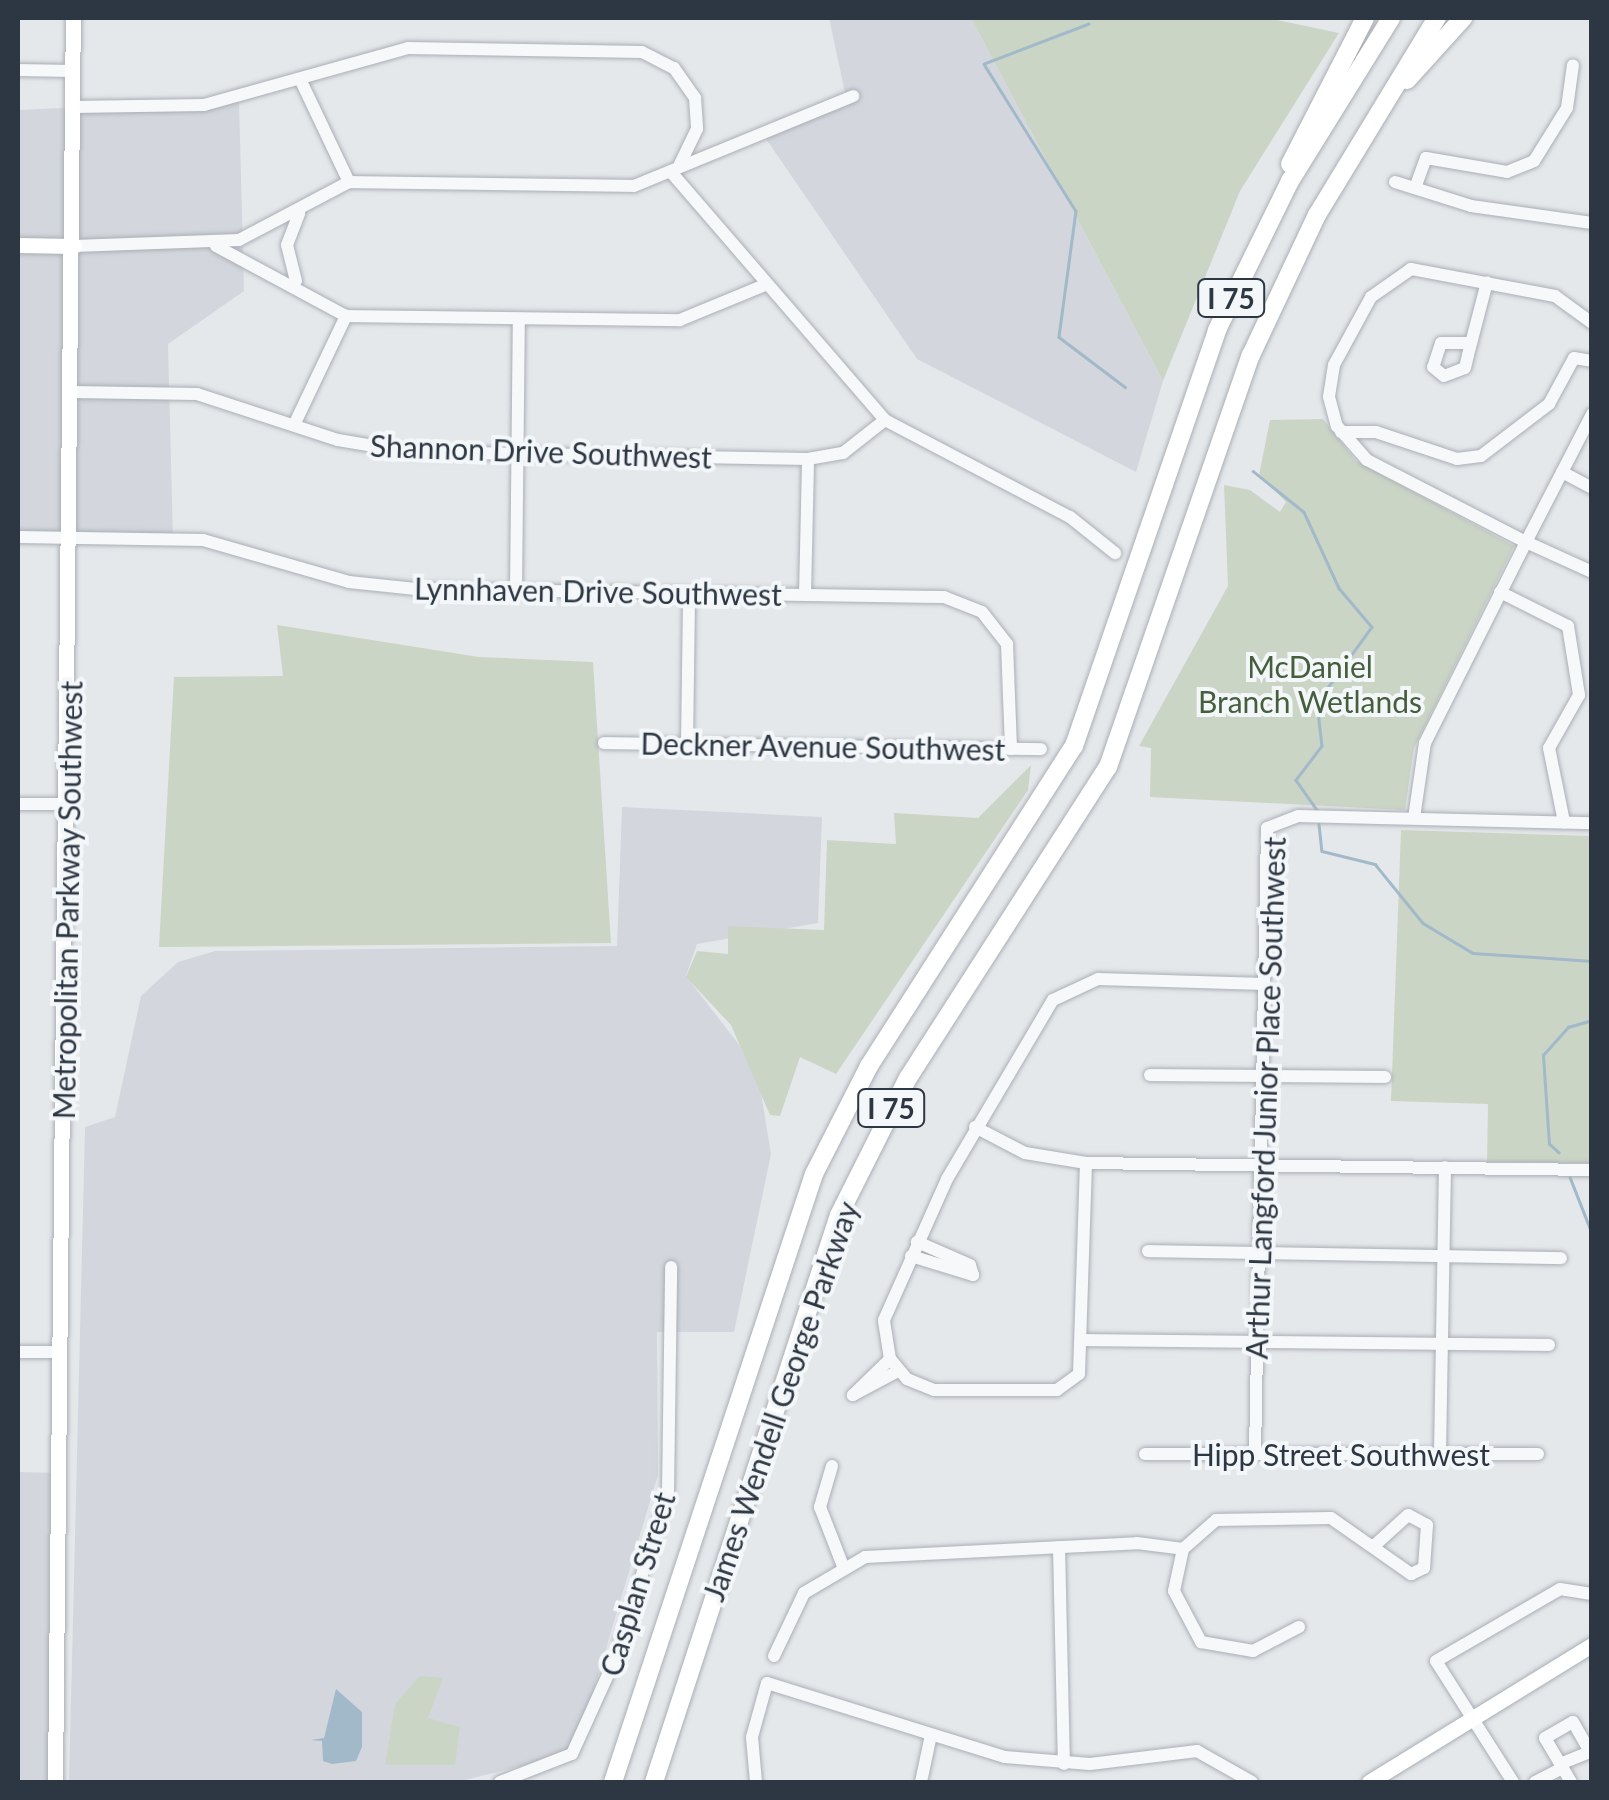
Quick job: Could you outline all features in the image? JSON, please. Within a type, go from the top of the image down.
[{"type":"highway","points":[[1267,223],[1336,64],[1364,18]]},
{"type":"highway","name":"James Wendell George Parkway","points":[[612,1782],[802,1202],[876,1055],[1041,808],[1084,724],[1193,391],[1267,223],[1390,18]]},
{"type":"highway","points":[[1400,84],[1463,18]]},
{"type":"highway","name":"James Wendell George Parkway","points":[[654,1782],[839,1214],[908,1078],[1108,767],[1250,355],[1378,113],[1400,84],[1433,24]]},
{"type":"main road","name":"Metropolitan Parkway Southwest","points":[[55,1782],[73,392],[73,18]]},
{"type":"main road","points":[[18,245],[74,246]]},
{"type":"main road","points":[[1369,1782],[1592,1645]]},
{"type":"street","points":[[73,107],[204,106],[408,48],[642,52],[674,68],[695,98],[697,129],[676,168]]},
{"type":"street","points":[[1415,188],[1426,158],[1507,172],[1534,161],[1567,108],[1573,65]]},
{"type":"street","points":[[18,70],[73,70]]},
{"type":"street","points":[[300,81],[349,182]]},
{"type":"street","points":[[215,246],[349,182],[634,186],[854,96]]},
{"type":"street","points":[[676,168],[765,285],[885,420],[1070,517],[1115,553]]},
{"type":"street","points":[[1395,182],[1592,223]]},
{"type":"street","points":[[296,281],[287,245],[302,206]]},
{"type":"street","points":[[74,246],[215,246],[296,281],[346,316],[680,320],[765,285]]},
{"type":"street","points":[[1592,322],[1555,296],[1426,269],[1382,283],[1334,366],[1329,397],[1340,432],[1367,460],[1592,572]]},
{"type":"street","points":[[1471,344],[1487,282]]},
{"type":"street","points":[[295,423],[346,316]]},
{"type":"street","points":[[516,591],[519,320]]},
{"type":"street","points":[[1340,432],[1376,432],[1456,460],[1481,456],[1548,404],[1574,358],[1592,361]]},
{"type":"street","name":"Shannon Drive Southwest","points":[[73,392],[198,394],[381,450],[518,455],[808,460],[843,453],[885,420]]},
{"type":"street","points":[[1414,818],[1425,742],[1592,414]]},
{"type":"street","points":[[805,595],[808,460]]},
{"type":"street","points":[[1562,472],[1592,488]]},
{"type":"street","name":"Lynnhaven Drive Southwest","points":[[18,537],[203,540],[360,583],[516,591],[944,597],[982,612],[1011,657],[1012,749]]},
{"type":"street","points":[[1500,592],[1568,626],[1578,695],[1549,748],[1564,822]]},
{"type":"street","points":[[687,744],[689,594]]},
{"type":"street","name":"Deckner Avenue Southwest","points":[[604,743],[1041,749]]},
{"type":"street","points":[[18,804],[67,804]]},
{"type":"street","name":"Arthur Langford Junior Place Southwest","points":[[1255,1454],[1267,828],[1298,816],[1592,823]]},
{"type":"street","points":[[1086,1163],[1079,1374],[1057,1390],[934,1390],[894,1365],[884,1320],[911,1256],[975,1128],[1053,1000],[1072,986],[1264,984]]},
{"type":"street","points":[[1150,1075],[1386,1078]]},
{"type":"street","points":[[975,1128],[1025,1153],[1086,1163],[1592,1170]]},
{"type":"street","points":[[1440,1453],[1445,1167]]},
{"type":"street","points":[[911,1256],[973,1275],[970,1265],[918,1242]]},
{"type":"street","points":[[1148,1251],[1561,1258]]},
{"type":"street","name":"Casplan Street","points":[[500,1782],[572,1754],[615,1659],[668,1493],[671,1267]]},
{"type":"street","points":[[1082,1340],[1550,1346]]},
{"type":"street","points":[[18,1352],[60,1352]]},
{"type":"street","name":"Hipp Street Southwest","points":[[1145,1454],[1538,1454]]},
{"type":"street","points":[[832,1466],[820,1507],[843,1566]]},
{"type":"street","points":[[1300,1627],[1253,1651],[1201,1642],[1174,1592],[1183,1550],[1216,1520],[1244,1516],[1331,1518],[1374,1544],[1405,1572],[1419,1573],[1427,1525],[1408,1515],[1374,1544]]},
{"type":"street","points":[[1059,1547],[1064,1764]]},
{"type":"street","points":[[774,1656],[804,1592],[843,1566],[1059,1547],[1183,1550]]},
{"type":"street","points":[[1513,1782],[1436,1662],[1560,1589],[1592,1594]]},
{"type":"street","points":[[756,1782],[752,1737],[766,1683],[930,1734],[1064,1764],[1197,1751],[1252,1782]]},
{"type":"street","points":[[1535,1782],[1561,1766],[1591,1751],[1573,1722],[1544,1738],[1561,1766],[1571,1782]]},
{"type":"street","points":[[920,1782],[930,1734]]},
{"type":"shaded area","points":[[829,18],[971,18],[1163,381],[1136,472],[917,359],[762,133],[847,102]]},
{"type":"shaded area","points":[[239,100],[244,291],[168,344],[173,539],[18,539],[18,110]]},
{"type":"shaded area","points":[[622,807],[822,817],[818,923],[697,944],[686,976],[757,1068],[771,1154],[734,1332],[657,1332],[658,1475],[584,1722],[564,1755],[457,1782],[69,1782],[85,1127],[115,1117],[141,996],[178,962],[215,951],[617,946]]},
{"type":"shaded area","points":[[18,1472],[61,1473],[54,1782],[18,1782]]},
{"type":"green space","points":[[971,18],[1268,18],[1339,33],[1240,191],[1163,381]]},
{"type":"green space","name":"McDaniel Branch Wetlands","points":[[1323,419],[1356,461],[1514,546],[1414,748],[1405,810],[1150,797],[1151,748],[1139,746],[1228,586],[1224,485],[1250,490],[1280,512],[1286,502],[1259,475],[1270,420]]},
{"type":"green space","points":[[277,625],[479,657],[593,662],[611,943],[159,947],[174,677],[283,676]]},
{"type":"green space","points":[[1031,765],[1028,790],[836,1074],[800,1057],[780,1116],[770,1115],[731,1025],[686,977],[697,951],[728,954],[728,926],[824,930],[827,840],[896,844],[894,813],[978,818]]},
{"type":"green space","points":[[1401,830],[1591,836],[1591,1163],[1487,1162],[1488,1104],[1391,1101]]},
{"type":"green space","points":[[420,1676],[443,1678],[428,1718],[460,1727],[455,1765],[385,1765],[395,1704]]},
{"type":"water","points":[[336,1689],[362,1712],[362,1747],[356,1761],[332,1764],[323,1761],[322,1741],[311,1740],[324,1738]]},
{"type":"waterway","points":[[1089,24],[984,64],[1076,211],[1059,337],[1125,387]]},
{"type":"waterway","points":[[1253,471],[1304,512],[1339,588],[1372,627],[1317,703],[1322,746],[1296,780],[1318,811]]},
{"type":"waterway","points":[[1319,824],[1322,851],[1375,864],[1423,923],[1473,953],[1592,961]]},
{"type":"waterway","points":[[1559,1153],[1549,1144],[1543,1055],[1568,1027],[1592,1020]]},
{"type":"waterway","points":[[1570,1177],[1592,1233]]}]
